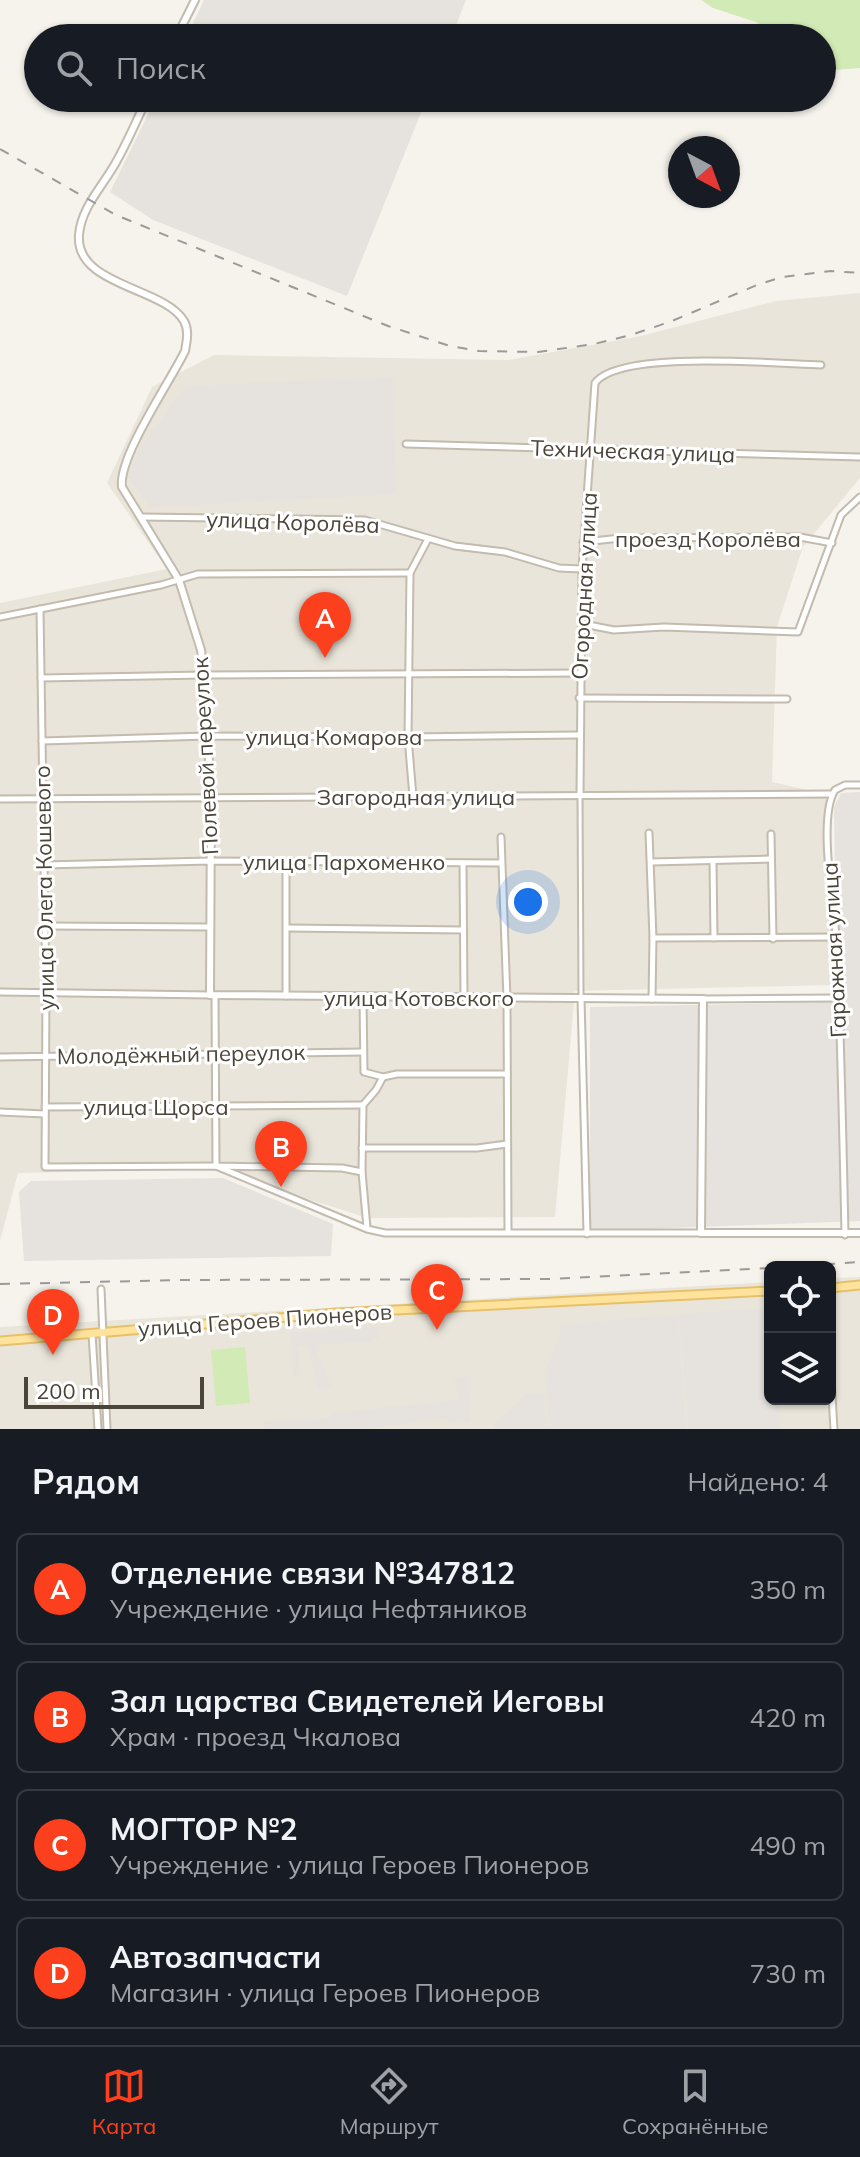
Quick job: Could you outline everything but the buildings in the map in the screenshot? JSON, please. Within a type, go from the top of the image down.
[{"type":"main road","points":[[836,1287],[860,1285]]},
{"type":"main road","name":"улица Героев Пионеров","points":[[0,1341],[337,1313],[764,1291]]},
{"type":"street","points":[[183,24],[195,0]]},
{"type":"street","name":"Полевой переулок","points":[[140,112],[115,164],[91,202],[79,239],[81,249],[95,267],[115,282],[177,313],[184,321],[187,332],[185,351],[123,469],[122,487],[179,580],[196,629],[204,675],[211,797],[210,927],[217,1053],[216,1166]]},
{"type":"street","name":"Огородная улица","points":[[580,795],[583,542],[592,451],[594,390],[599,378],[606,373],[641,365],[685,360],[821,365]]},
{"type":"street","name":"Техническая улица","points":[[406,444],[860,457]]},
{"type":"street","points":[[583,624],[614,630],[664,627],[798,632],[841,515],[860,497]]},
{"type":"street","name":"улица Королёва","points":[[141,517],[365,520],[455,546],[505,552],[559,568],[582,569]]},
{"type":"street","name":"проезд Королёва","points":[[583,542],[621,538],[800,537],[832,543]]},
{"type":"street","points":[[413,798],[408,737],[410,573],[428,539]]},
{"type":"street","points":[[0,617],[206,574],[410,573]]},
{"type":"street","name":"улица Олега Кошевого","points":[[40,609],[46,993],[45,1167],[216,1166]]},
{"type":"street","points":[[41,678],[580,673]]},
{"type":"street","points":[[579,698],[787,699]]},
{"type":"street","name":"улица Комарова","points":[[42,741],[207,736],[579,735]]},
{"type":"street","points":[[832,794],[845,785],[860,785]]},
{"type":"street","name":"Загородная улица","points":[[0,799],[832,794]]},
{"type":"street","name":"Гаражная улица","points":[[832,794],[829,856],[839,998],[845,1235]]},
{"type":"street","points":[[580,795],[587,1234]]},
{"type":"street","points":[[649,833],[652,999]]},
{"type":"street","points":[[771,834],[773,939]]},
{"type":"street","points":[[501,837],[507,999],[508,1232]]},
{"type":"street","points":[[651,862],[771,859]]},
{"type":"street","name":"улица Пархоменко","points":[[44,865],[210,861],[501,863]]},
{"type":"street","points":[[286,862],[286,997]]},
{"type":"street","points":[[713,862],[714,938]]},
{"type":"street","points":[[463,863],[464,999]]},
{"type":"street","points":[[45,926],[210,927]]},
{"type":"street","points":[[287,928],[463,930]]},
{"type":"street","points":[[653,938],[836,937]]},
{"type":"street","name":"улица Котовского","points":[[0,992],[464,999],[839,998]]},
{"type":"street","points":[[363,998],[364,1072],[383,1077],[397,1074],[507,1074]]},
{"type":"street","points":[[701,1233],[703,999]]},
{"type":"street","name":"Молодёжный переулок","points":[[0,1057],[363,1052]]},
{"type":"street","points":[[367,1229],[362,1172],[363,1105],[383,1077]]},
{"type":"street","name":"улица Щорса","points":[[0,1112],[363,1105]]},
{"type":"street","points":[[362,1148],[477,1148],[507,1144]]},
{"type":"street","points":[[216,1166],[367,1229],[407,1234],[860,1233]]},
{"type":"street","points":[[216,1166],[342,1168],[362,1172]]},
{"type":"street","points":[[101,1289],[107,1429]]},
{"type":"street","points":[[92,1334],[98,1429]]},
{"type":"street","points":[[833,1405],[834,1429]]},
{"type":"shaded area","points":[[204,0],[466,0],[457,24],[193,24]]},
{"type":"shaded area","points":[[149,112],[421,112],[347,296],[153,220],[110,192]]},
{"type":"shaded area","points":[[860,293],[860,478],[803,547],[777,627],[772,782],[826,794],[827,860],[836,937],[834,985],[575,991],[555,1217],[368,1218],[212,1169],[18,1173],[0,1241],[0,603],[167,569],[107,483],[152,387],[214,355],[509,360],[641,336],[776,301]]},
{"type":"shaded area","points":[[393,377],[396,494],[150,507],[128,476],[139,449],[186,386]]},
{"type":"shaded area","points":[[860,792],[860,1221],[590,1231],[590,1007],[834,1002],[834,807],[841,793]]},
{"type":"shaded area","points":[[223,1178],[333,1224],[331,1256],[24,1261],[19,1192],[31,1181]]},
{"type":"shaded area","points":[[860,1277],[860,1429],[0,1429],[0,1327],[764,1282],[764,1405],[836,1405],[836,1278]]},
{"type":"shaded area","points":[[764,1308],[764,1405],[779,1405],[780,1429],[688,1429],[679,1314]]},
{"type":"shaded area","points":[[678,1314],[686,1429],[548,1429],[545,1373],[560,1334],[560,1325]]},
{"type":"shaded area","points":[[378,1327],[379,1338],[372,1338],[372,1342],[320,1344],[318,1353],[332,1389],[318,1390],[308,1345],[298,1346],[300,1375],[293,1376],[291,1332]]},
{"type":"shaded area","points":[[467,1376],[471,1421],[449,1423],[447,1418],[366,1429],[264,1429],[265,1421],[326,1419],[334,1413],[459,1400],[454,1378]]},
{"type":"shaded area","points":[[544,1393],[547,1429],[494,1429],[494,1423],[525,1394]]},
{"type":"green space","points":[[701,0],[860,0],[860,68],[836,70],[836,24],[759,24],[713,8]]},
{"type":"green space","points":[[245,1347],[250,1403],[216,1406],[211,1350]]},
{"type":"railway","points":[[0,149],[116,215],[388,326],[450,346],[479,351],[538,352],[594,344],[672,321],[782,277],[831,271],[860,273]]},
{"type":"railway","points":[[836,1264],[860,1262]]},
{"type":"railway","points":[[0,1284],[549,1279],[764,1268]]},
{"type":"place","name":"Отделение связи №347812","points":[[325,658]]},
{"type":"place","name":"Зал царства Свидетелей Иеговы","points":[[281,1187]]},
{"type":"place","name":"МОГТОР №2","points":[[437,1330]]},
{"type":"place","name":"Автозапчасти","points":[[53,1355]]}]
